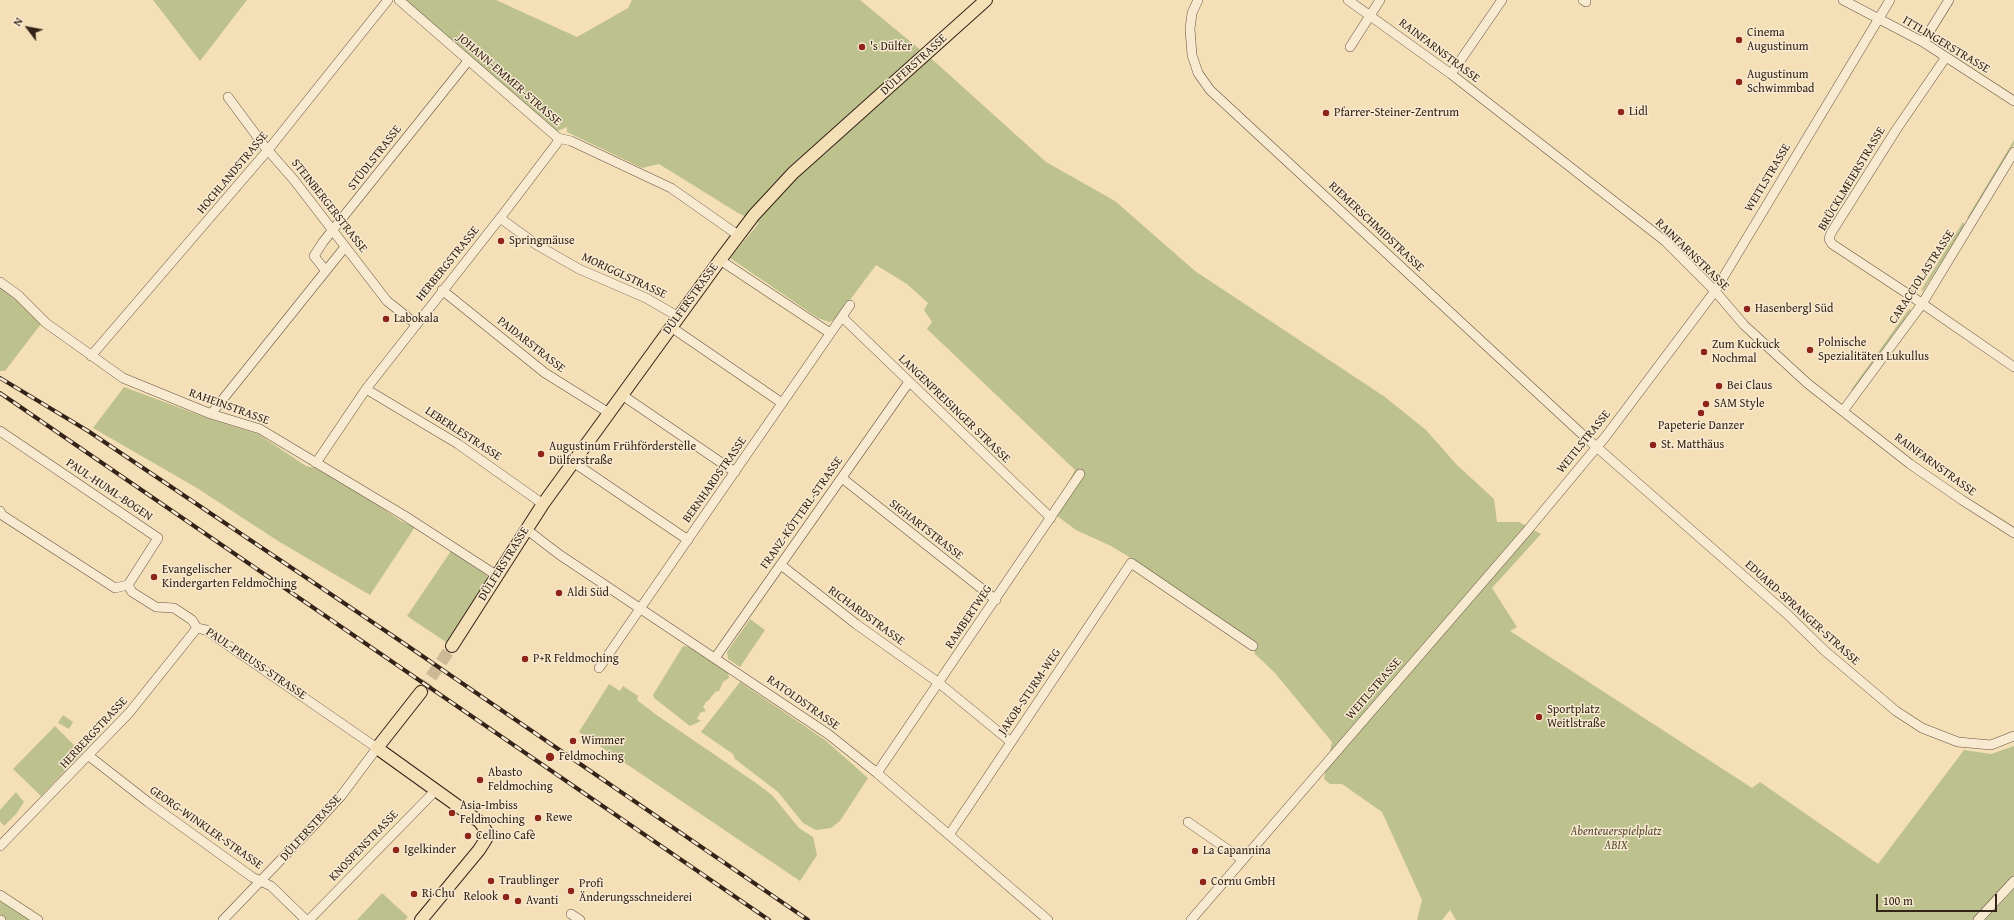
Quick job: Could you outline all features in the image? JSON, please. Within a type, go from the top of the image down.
[{"type":"main road","name":"DÜLFERSTRASSE","points":[[452,646],[496,575],[543,504],[678,317],[754,215],[793,173],[986,0]]},
{"type":"main road","name":"DÜLFERSTRASSE","points":[[378,748],[421,692]]},
{"type":"main road","name":"PAUL-PREUSS-STRASSE","points":[[378,748],[480,822],[486,831],[486,839],[479,850],[421,920]]},
{"type":"street","name":"HOCHLANDSTRASSE","points":[[91,356],[268,150],[388,0]]},
{"type":"street","name":"JOHANN-EMMER-STRASSE","points":[[399,0],[558,138],[571,141],[671,188],[738,235]]},
{"type":"street","name":"RIEMERSCHMIDSTRASSE","points":[[1198,0],[1192,13],[1190,29],[1192,55],[1198,73],[1210,90],[1597,447]]},
{"type":"street","name":"RAINFARNSTRASSE","points":[[1348,0],[1451,74],[1665,241],[1715,291],[1744,325],[1792,371],[1910,464],[1962,500],[2014,533]]},
{"type":"street","points":[[1350,47],[1380,0]]},
{"type":"street","points":[[1451,74],[1502,0]]},
{"type":"street","name":"ITTLINGERSTRASSE","points":[[1843,0],[1923,42],[2014,101]]},
{"type":"street","name":"WEITLSTRASSE","points":[[1191,920],[1597,447],[1715,291],[1890,0]]},
{"type":"street","points":[[1923,42],[1949,0]]},
{"type":"street","name":"BRÜCKLMEIERSTRASSE","points":[[1922,304],[1832,244],[1829,239],[1831,232],[1896,130],[1946,57]]},
{"type":"street","name":"STÜDLSTRASSE","points":[[325,270],[314,256],[468,60]]},
{"type":"street","name":"STEINBERGERSTRASSE","points":[[228,97],[387,301],[416,324]]},
{"type":"street","name":"HERBERGSTRASSE","points":[[316,463],[366,389],[442,290],[500,218],[557,143],[558,138]]},
{"type":"street","name":"CARACCIOLASTRASSE","points":[[1843,410],[1922,304],[2014,152]]},
{"type":"street","name":"MORIGGLSTRASSE","points":[[500,218],[537,245],[579,269],[646,298],[678,317]]},
{"type":"street","points":[[211,414],[325,270],[345,247]]},
{"type":"street","points":[[720,260],[830,333]]},
{"type":"street","name":"RAHEINSTRASSE","points":[[0,282],[18,295],[46,323],[123,378],[211,414],[260,429],[398,512],[496,575]]},
{"type":"street","name":"PAIDARSTRASSE","points":[[442,290],[545,373],[609,413]]},
{"type":"street","points":[[1922,304],[2014,367]]},
{"type":"street","name":"BERNHARDSTRASSE","points":[[600,668],[850,305]]},
{"type":"street","name":"LANGENPREISINGER STRASSE","points":[[842,317],[1050,518]]},
{"type":"street","points":[[671,327],[782,403]]},
{"type":"street","name":"FRANZ-KÖTTERL-STRASSE","points":[[715,658],[909,382]]},
{"type":"street","name":"LEBERLESTRASSE","points":[[366,389],[458,444],[543,504]]},
{"type":"street","points":[[622,395],[735,472]]},
{"type":"street","name":"PAUL-HUML-BOGEN","points":[[0,431],[158,538],[128,585]]},
{"type":"street","name":"EDUARD-SPRANGER-STRASSE","points":[[1597,447],[1787,614],[1825,651],[1896,711],[1922,728],[1958,742],[1991,745],[2014,736]]},
{"type":"street","points":[[573,462],[688,540]]},
{"type":"street","name":"RAMBERTWEG","points":[[877,774],[1080,474]]},
{"type":"street","name":"SIGHARTSTRASSE","points":[[842,478],[996,600]]},
{"type":"street","points":[[0,511],[2,515],[115,588],[128,585]]},
{"type":"street","name":"RATOLDSTRASSE","points":[[526,529],[560,555],[641,610],[828,734],[1048,920]]},
{"type":"street","name":"JAKOB-STURM-WEG","points":[[949,835],[1131,563],[1253,646]]},
{"type":"street","name":"RICHARDSTRASSE","points":[[781,565],[856,624],[939,683],[1011,742]]},
{"type":"street","name":"PAUL-PREUSS-STRASSE","points":[[128,585],[132,592],[156,607],[174,608],[192,620],[197,628],[206,630],[378,748]]},
{"type":"street","name":"HERBERGSTRASSE","points":[[0,846],[129,714],[197,628]]},
{"type":"street","name":"DÜLFERSTRASSE","points":[[223,920],[262,881],[341,796],[378,748]]},
{"type":"street","name":"GEORG-WINKLER-STRASSE","points":[[89,756],[98,765],[252,877],[270,886],[308,920]]},
{"type":"street","name":"KNOSPENSTRASSE","points":[[308,920],[436,790]]},
{"type":"street","points":[[1188,822],[1243,860]]},
{"type":"street","points":[[1978,920],[2014,881]]},
{"type":"street","points":[[0,895],[38,920]]},
{"type":"street","points":[[571,914],[580,920]]},
{"type":"green space","points":[[153,0],[247,0],[200,61]]},
{"type":"green space","name":"Abenteuerspielplatz ABIX","points":[[406,0],[496,0],[577,37],[628,8],[632,0],[860,0],[934,61],[1046,162],[1115,201],[1195,271],[1385,397],[1426,430],[1457,465],[1494,499],[1497,522],[1519,522],[1541,534],[1492,588],[1517,627],[1510,631],[1752,788],[1760,782],[1878,864],[1964,750],[1991,754],[2014,746],[2014,875],[1974,920],[1456,920],[1450,910],[1442,920],[1417,920],[1422,900],[1382,812],[1342,784],[1330,784],[1324,779],[1332,742],[1275,673],[1255,654],[1252,641],[1144,566],[1111,546],[1076,530],[1053,513],[1075,470],[927,329],[932,322],[924,310],[928,303],[907,284],[876,265],[835,320],[829,322],[818,318],[730,258],[759,223],[738,213],[659,164],[642,168],[567,132],[567,127],[555,132]]},
{"type":"green space","points":[[2014,140],[2014,144],[1969,218],[1967,218]]},
{"type":"green space","points":[[1963,222],[1965,225],[1923,291],[1921,290]]},
{"type":"green space","points":[[0,283],[41,324],[5,371],[0,371]]},
{"type":"green space","points":[[1909,309],[1911,310],[1853,391],[1851,390]]},
{"type":"green space","points":[[124,387],[207,418],[258,434],[306,466],[315,468],[351,487],[401,521],[415,527],[370,595],[278,541],[197,488],[93,428]]},
{"type":"green space","points":[[451,551],[484,571],[489,579],[449,644],[407,616]]},
{"type":"green space","points":[[750,619],[765,630],[740,667],[728,659],[727,652]]},
{"type":"green space","points":[[683,646],[690,647],[728,673],[729,678],[723,682],[719,691],[715,692],[706,702],[703,707],[706,711],[700,713],[697,719],[701,721],[690,726],[654,698],[653,695]]},
{"type":"green space","points":[[740,682],[825,740],[868,778],[840,821],[831,828],[816,830],[803,823],[778,792],[735,759],[733,754],[701,732]]},
{"type":"green space","points":[[609,684],[620,691],[623,686],[638,696],[637,700],[658,716],[772,795],[799,828],[813,837],[817,855],[800,881],[579,732]]},
{"type":"green space","points":[[63,715],[73,722],[69,729],[58,723]]},
{"type":"green space","points":[[55,726],[82,753],[41,796],[13,769]]},
{"type":"green space","points":[[16,792],[24,802],[16,814],[4,826],[0,821],[0,810]]},
{"type":"green space","points":[[2014,882],[2014,920],[1981,920]]},
{"type":"green space","points":[[382,893],[408,917],[405,920],[357,920]]},
{"type":"green space","points":[[0,898],[32,920],[7,920],[0,916]]},
{"type":"tunnel","points":[[421,692],[452,646]]},
{"type":"railway","points":[[0,378],[88,431],[396,638],[808,920]]},
{"type":"railway","points":[[0,393],[769,920]]},
{"type":"place","name":"Cinema Augustinum","points":[[1739,40]]},
{"type":"place","name":"'s Dülfer","points":[[862,47]]},
{"type":"place","name":"Augustinum Schwimmbad","points":[[1739,82]]},
{"type":"place","name":"Lidl","points":[[1621,112]]},
{"type":"place","name":"Pfarrer-Steiner-Zentrum","points":[[1326,113]]},
{"type":"place","name":"Springmäuse","points":[[501,241]]},
{"type":"place","name":"Hasenbergl Süd","points":[[1747,309]]},
{"type":"place","name":"Labokala","points":[[386,319]]},
{"type":"place","name":"Polnische Spezialitäten Lukullus","points":[[1810,350]]},
{"type":"place","name":"Zum Kuckuck Nochmal","points":[[1704,352]]},
{"type":"place","name":"Bei Claus","points":[[1719,386]]},
{"type":"place","name":"SAM Style","points":[[1706,404]]},
{"type":"place","name":"Papeterie Danzer","points":[[1701,413]]},
{"type":"place","name":"St. Matthäus","points":[[1653,445]]},
{"type":"place","name":"Augustinum Frühförderstelle Dülferstraße","points":[[541,454]]},
{"type":"place","name":"Evangelischer Kindergarten Feldmoching","points":[[154,577]]},
{"type":"place","name":"Aldi Süd","points":[[559,593]]},
{"type":"place","name":"P+R Feldmoching","points":[[525,659]]},
{"type":"place","name":"Sportplatz Weitlstraße","points":[[1539,717]]},
{"type":"place","name":"Wimmer","points":[[573,741]]},
{"type":"place","name":"Feldmoching","points":[[550,757]]},
{"type":"place","name":"Abasto Feldmoching","points":[[480,780]]},
{"type":"place","name":"Asia-Imbiss Feldmoching","points":[[452,813]]},
{"type":"place","name":"Rewe","points":[[538,818]]},
{"type":"place","name":"Cellino Cafè","points":[[468,836]]},
{"type":"place","name":"Igelkinder","points":[[396,850]]},
{"type":"place","name":"La Capannina","points":[[1195,851]]},
{"type":"place","name":"Traublinger","points":[[491,881]]},
{"type":"place","name":"Cornu GmbH","points":[[1203,882]]},
{"type":"place","name":"Profi Änderungsschneiderei","points":[[571,891]]},
{"type":"place","name":"Ri Chu","points":[[414,894]]},
{"type":"place","name":"Relook","points":[[506,897]]},
{"type":"place","name":"Avanti","points":[[518,901]]}]
